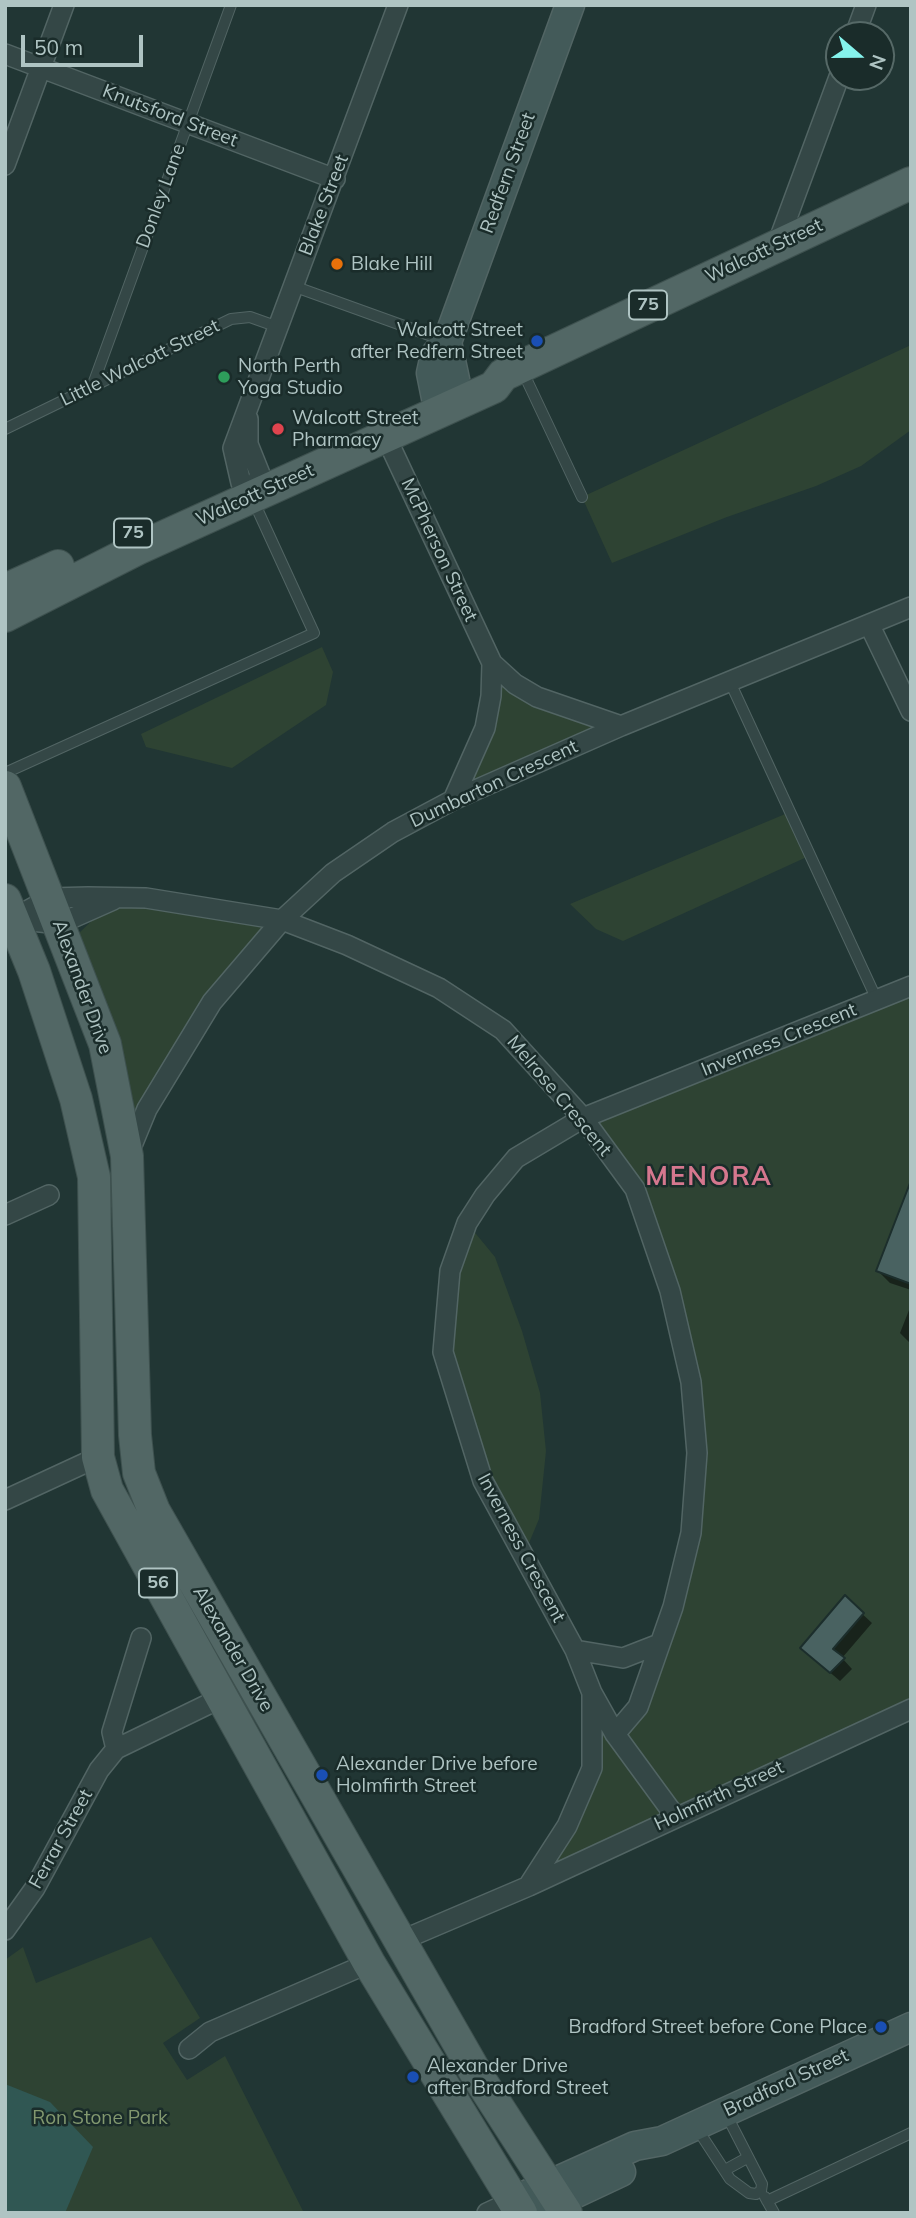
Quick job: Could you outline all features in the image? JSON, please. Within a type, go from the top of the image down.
[{"type":"main road","name":"Walcott Street","points":[[5,616],[136,549],[251,485],[386,437],[490,369],[512,370],[911,183]]},
{"type":"main road","name":"Walcott Street","points":[[5,590],[447,399]]},
{"type":"main road","name":"Alexander Drive","points":[[5,787],[105,1044],[127,1156],[135,1435],[139,1473],[154,1511],[477,2075],[532,2205]]},
{"type":"main road","name":"Alexander Drive","points":[[8,914],[76,1099],[94,1177],[98,1457],[107,1490],[369,1963],[532,2205]]},
{"type":"street","points":[[5,165],[64,5]]},
{"type":"street","name":"Blake Street","points":[[251,485],[233,448],[398,5]]},
{"type":"street","name":"Redfern Street","points":[[447,399],[431,373],[435,355],[447,342],[570,5]]},
{"type":"street","name":"Knutsford Street","points":[[5,54],[335,179]]},
{"type":"street","points":[[777,245],[834,91]]},
{"type":"street","name":"McPherson Street","points":[[386,437],[492,663],[515,684],[537,697],[621,726]]},
{"type":"street","name":"Dumbarton Crescent","points":[[127,1156],[147,1109],[212,1003],[282,920],[333,873],[393,832],[453,800],[621,726],[911,607]]},
{"type":"street","points":[[870,626],[911,711]]},
{"type":"street","points":[[453,800],[485,728],[492,663]]},
{"type":"street","name":"Melrose Crescent","points":[[8,914],[55,911],[114,900],[146,898],[282,920],[347,945],[439,988],[503,1030],[583,1118],[635,1189],[670,1292],[691,1382],[696,1453],[691,1533],[673,1607],[638,1707],[615,1734]]},
{"type":"street","name":"Melrose Crescent","points":[[8,914],[55,911],[114,900]]},
{"type":"street","name":"Inverness Crescent","points":[[675,1816],[615,1734],[592,1693],[575,1650],[483,1481],[443,1352],[450,1271],[467,1223],[485,1195],[516,1158],[583,1118],[911,986]]},
{"type":"street","points":[[5,1215],[49,1195]]},
{"type":"street","points":[[5,1500],[98,1457]]},
{"type":"street","points":[[116,1749],[112,1732],[141,1638]]},
{"type":"street","points":[[575,1650],[623,1658],[659,1644]]},
{"type":"street","points":[[528,1885],[567,1826],[592,1769],[592,1693]]},
{"type":"street","name":"Ferrar Street","points":[[5,1930],[35,1888],[99,1770],[116,1749],[220,1698]]},
{"type":"street","name":"Holmfirth Street","points":[[400,1941],[911,1709]]},
{"type":"street","points":[[189,2049],[210,2032],[369,1963]]},
{"type":"street","name":"Bradford Street","points":[[532,2205],[635,2146],[662,2141],[911,2027]]},
{"type":"lane","name":"Donley Lane","points":[[92,387],[231,5]]},
{"type":"lane","points":[[293,286],[447,342]]},
{"type":"lane","name":"Little Walcott Street","points":[[5,429],[232,319],[250,317],[278,327]]},
{"type":"lane","points":[[512,370],[582,497]]},
{"type":"lane","points":[[5,773],[314,633],[251,485]]},
{"type":"lane","points":[[730,682],[877,1000]]},
{"type":"lane","points":[[724,2111],[774,2213]]},
{"type":"lane","points":[[695,2125],[730,2179],[749,2193],[761,2191]]},
{"type":"lane","points":[[767,2201],[911,2133]]},
{"type":"lane","points":[[725,2170],[747,2158]]},
{"type":"green space","points":[[911,345],[911,430],[861,466],[816,486],[727,517],[612,563],[582,497]]},
{"type":"green space","points":[[322,647],[333,672],[326,705],[232,768],[146,747],[141,734]]},
{"type":"green space","points":[[492,663],[537,697],[621,726],[453,800],[485,728]]},
{"type":"green space","points":[[790,812],[809,856],[623,941],[596,929],[570,904]]},
{"type":"green space","points":[[114,899],[282,920],[212,1003],[127,1156],[75,937]]},
{"type":"green space","points":[[911,986],[911,1709],[529,1886],[592,1769],[592,1693],[615,1733],[638,1707],[691,1533],[691,1382],[635,1189],[583,1118]]},
{"type":"green space","points":[[467,1223],[495,1257],[522,1331],[540,1393],[546,1451],[539,1519],[524,1555],[483,1481],[443,1352]]},
{"type":"green space","name":"Ron Stone Park","points":[[151,1937],[200,2018],[163,2043],[187,2080],[225,2056],[304,2213],[5,2213],[5,1960],[23,1947],[36,1983]]},
{"type":"water","points":[[5,2084],[50,2102],[93,2147],[65,2213],[5,2213]]},
{"type":"building","points":[[911,1184],[911,1284],[876,1271]]},
{"type":"building","points":[[845,1595],[864,1613],[833,1649],[845,1658],[830,1673],[800,1648]]},
{"type":"place","name":"Blake Hill","points":[[337,264]]},
{"type":"place","name":"Walcott Street after Redfern Street","points":[[537,341]]},
{"type":"place","name":"North Perth Yoga Studio","points":[[224,377]]},
{"type":"place","name":"Walcott Street Pharmacy","points":[[278,429]]},
{"type":"place","name":"Alexander Drive before Holmfirth Street","points":[[322,1775]]},
{"type":"place","name":"Bradford Street before Cone Place","points":[[881,2027]]},
{"type":"place","name":"Alexander Drive after Bradford Street","points":[[413,2077]]},
{"type":"district","name":"MENORA","points":[[709,1177]]}]
